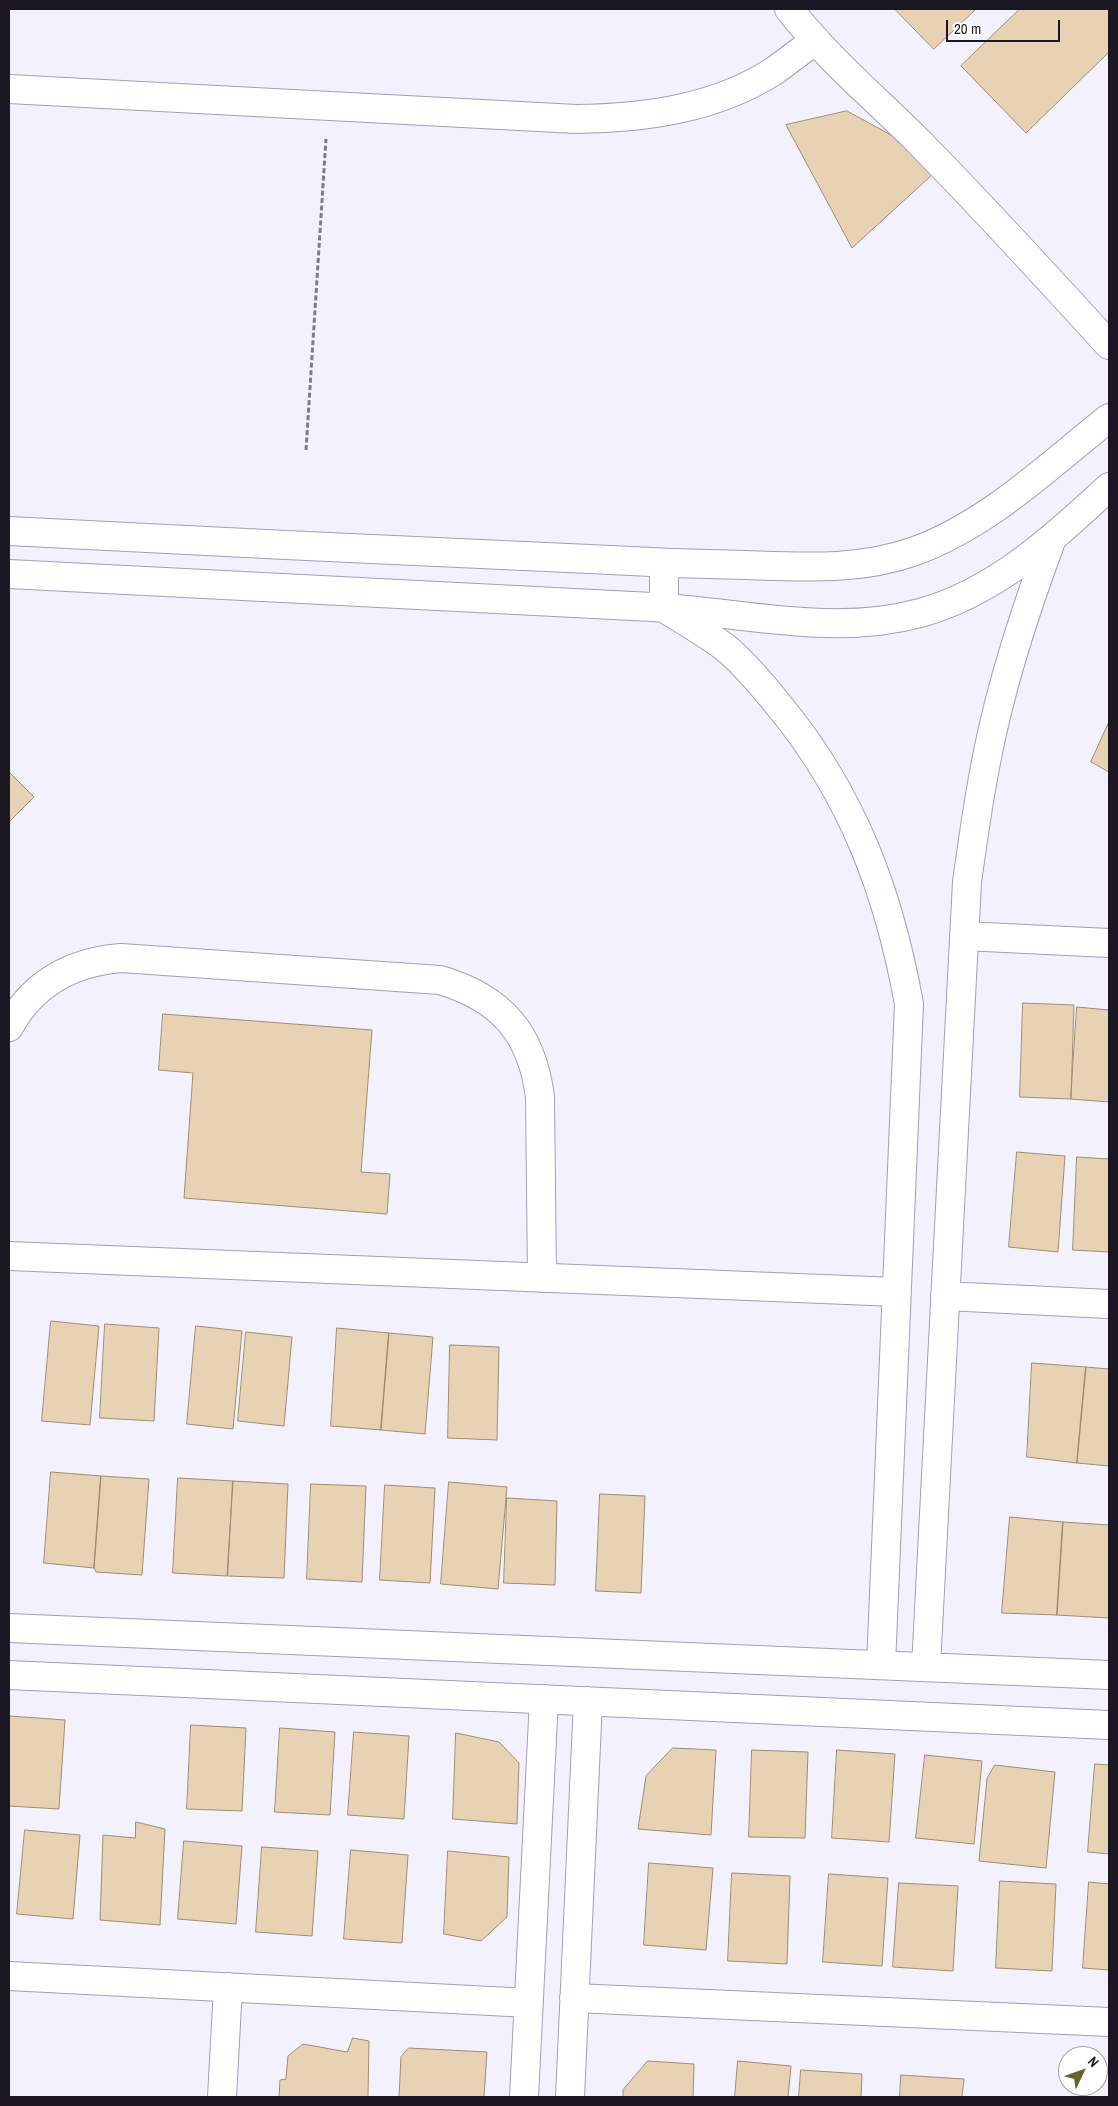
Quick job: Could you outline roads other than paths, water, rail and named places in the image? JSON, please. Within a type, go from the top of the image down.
[{"type":"street","points":[[789,9],[814,41],[933,156],[1109,345]]},
{"type":"street","points":[[9,89],[576,119],[628,118],[678,110],[727,94],[773,72],[814,41]]},
{"type":"street","points":[[9,532],[664,563],[814,568],[849,566],[884,560],[944,539],[992,511],[1109,418]]},
{"type":"street","points":[[9,574],[664,608],[811,623],[848,624],[885,621],[921,613],[956,601],[990,584],[1022,564],[1109,487]]},
{"type":"street","points":[[926,1667],[967,882],[979,797],[996,714],[1012,654],[1052,539]]},
{"type":"street","points":[[664,563],[664,608]]},
{"type":"street","points":[[664,608],[727,649],[762,684],[793,722],[821,762],[846,805],[868,852],[886,901],[900,952],[909,1004],[881,1665]]},
{"type":"street","points":[[964,936],[1109,942]]},
{"type":"street","points":[[9,1027],[30,997],[45,983],[75,967],[102,959],[121,958],[440,980],[464,987],[487,999],[511,1022],[520,1034],[530,1054],[537,1075],[540,1097],[542,1278]]},
{"type":"street","points":[[9,1256],[896,1292]]},
{"type":"street","points":[[945,1296],[1109,1304]]},
{"type":"street","points":[[9,1628],[1109,1675]]},
{"type":"street","points":[[9,1676],[1109,1725]]},
{"type":"street","points":[[524,2097],[544,1699]]},
{"type":"street","points":[[570,2097],[588,1702]]},
{"type":"street","points":[[9,1976],[529,2003]]},
{"type":"street","points":[[222,2097],[228,1988]]},
{"type":"street","points":[[574,1998],[1109,2022]]}]
